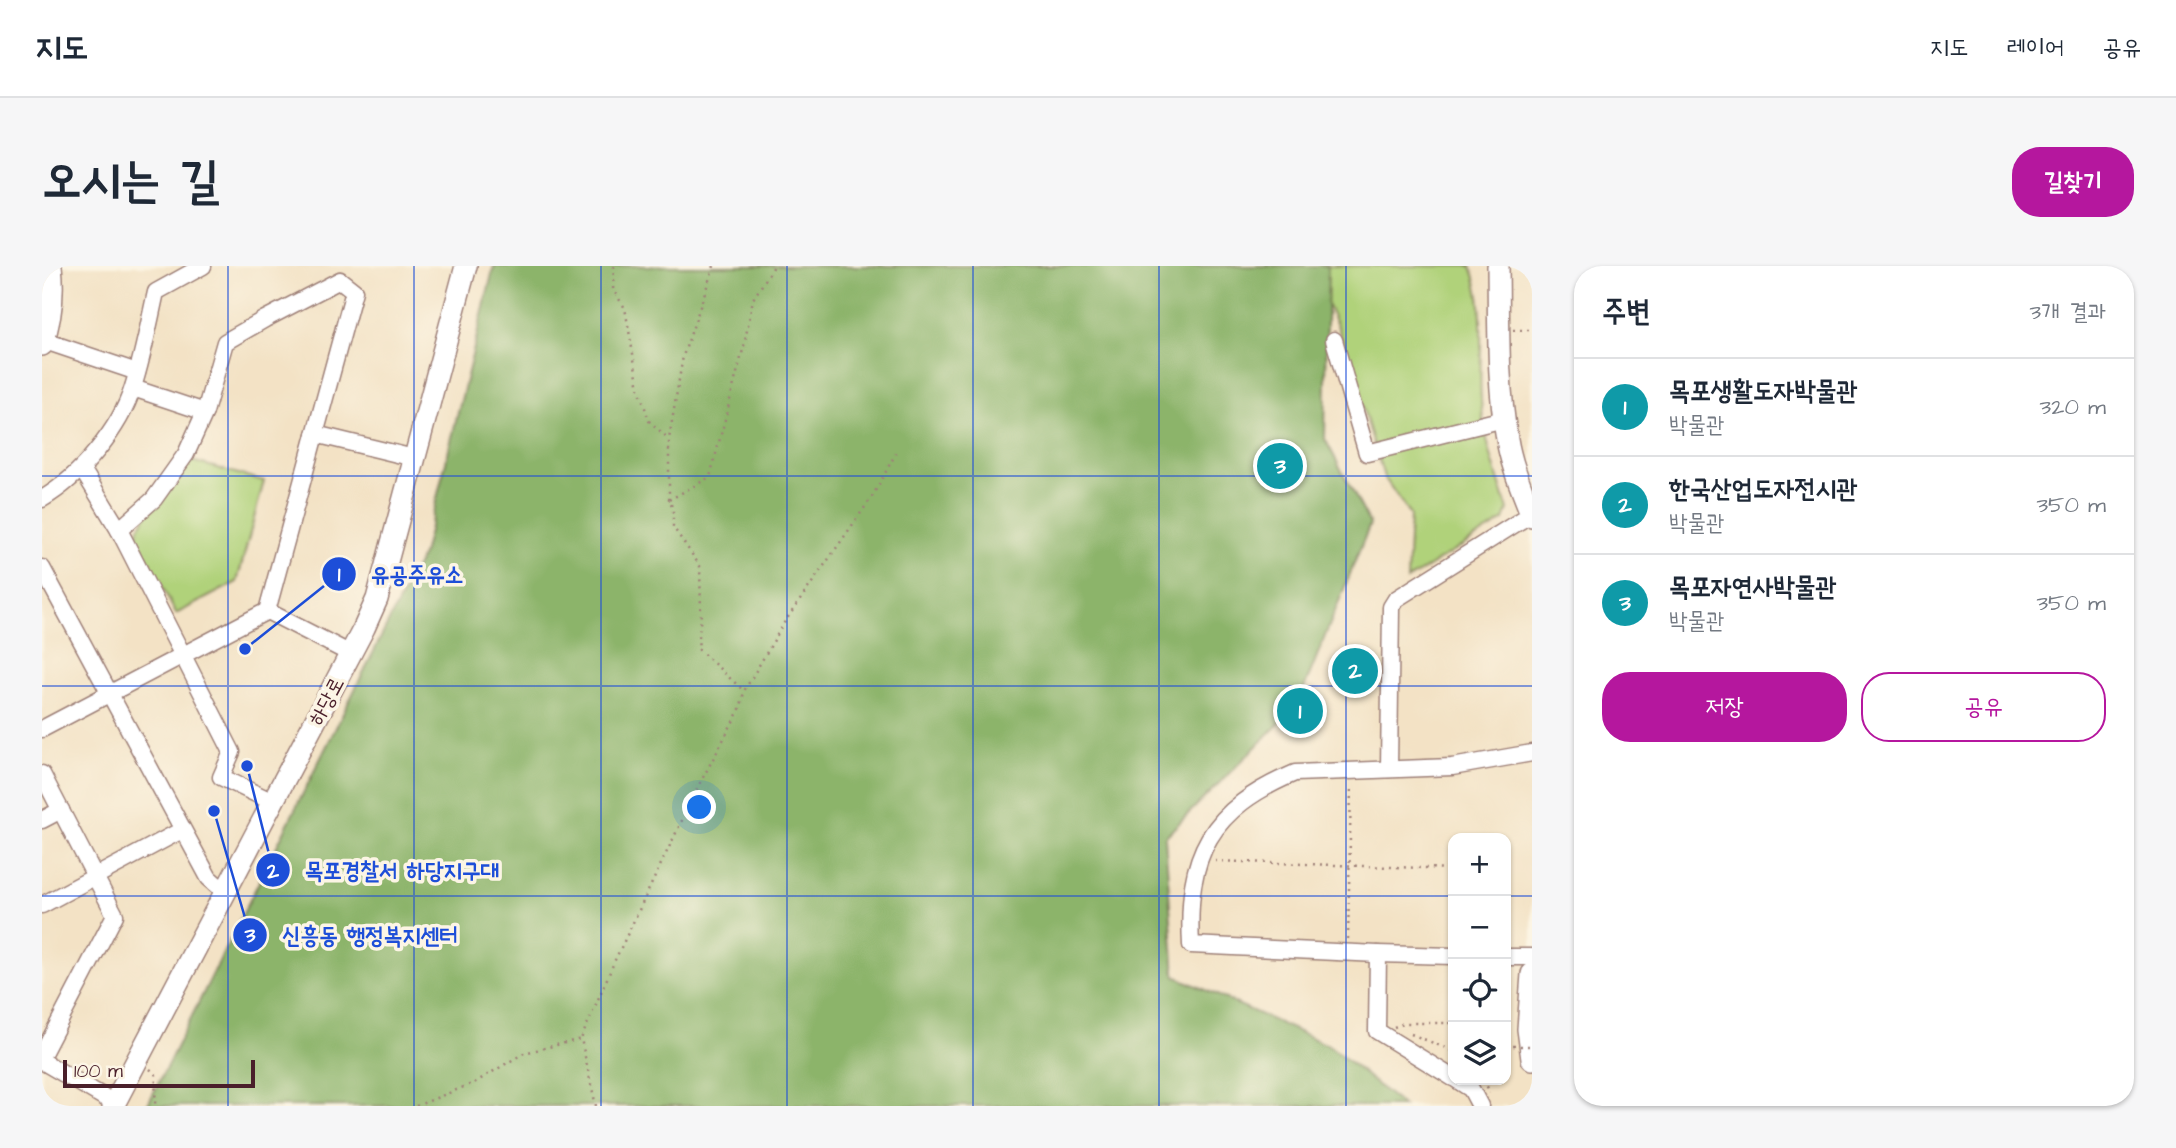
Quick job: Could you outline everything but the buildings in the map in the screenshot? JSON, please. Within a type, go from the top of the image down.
[{"type":"street","points":[[51,266],[52,294],[43,342],[205,412]]},
{"type":"street","points":[[42,499],[82,469],[120,414],[135,380],[156,292],[203,266]]},
{"type":"street","name":"하당로","points":[[113,1105],[351,654],[377,598],[466,266]]},
{"type":"street","points":[[1389,769],[1391,607],[1395,599],[1531,515],[1507,443],[1500,392],[1498,266]]},
{"type":"street","points":[[42,729],[267,611],[354,292],[340,280],[225,342],[205,412],[186,454],[154,499],[119,530]]},
{"type":"street","points":[[1334,340],[1367,453],[1504,419]]},
{"type":"street","points":[[315,434],[414,458]]},
{"type":"street","points":[[82,469],[119,530],[232,752],[221,778],[273,802]]},
{"type":"street","points":[[42,568],[208,878],[224,891]]},
{"type":"street","points":[[267,611],[351,654]]},
{"type":"street","points":[[1448,956],[1191,945],[1189,920],[1193,878],[1200,853],[1221,819],[1247,798],[1295,773],[1452,767],[1532,753]]},
{"type":"street","points":[[42,774],[115,915],[42,1055]]},
{"type":"street","points":[[42,820],[61,810]]},
{"type":"street","points":[[42,905],[182,830]]},
{"type":"street","points":[[1378,954],[1377,1031],[1448,1075]]},
{"type":"street","points":[[1511,957],[1532,957]]},
{"type":"street","points":[[1532,974],[1528,1029],[1532,1059]]},
{"type":"street","points":[[42,1061],[113,1105]]},
{"type":"street","points":[[1465,1085],[1471,1089],[1480,1106]]},
{"type":"path","points":[[614,266],[613,290],[625,309],[639,388],[649,421],[668,439]]},
{"type":"path","points":[[714,266],[683,356],[668,439],[669,500],[673,509],[673,527],[700,566],[701,613],[698,649],[744,691]]},
{"type":"path","points":[[669,500],[710,477],[744,346],[753,299],[774,266]]},
{"type":"path","points":[[596,1106],[581,1039],[615,960],[699,785],[741,707],[744,691],[784,623],[872,497],[896,453]]},
{"type":"path","points":[[1347,953],[1352,770]]},
{"type":"path","points":[[1198,861],[1448,869]]},
{"type":"path","points":[[1398,1029],[1388,1030],[1404,1023],[1448,1023]]},
{"type":"path","points":[[1407,1032],[1448,1049]]},
{"type":"path","points":[[416,1106],[474,1083],[524,1053],[581,1039]]},
{"type":"path","points":[[1511,1045],[1532,1046]]},
{"type":"path","points":[[136,1061],[156,1075],[155,1106]]},
{"type":"green space","points":[[494,266],[1328,266],[1325,439],[1370,524],[1297,706],[1165,837],[1175,976],[1330,1046],[1403,1106],[147,1106],[424,551]]},
{"type":"green space","points":[[1320,266],[1471,266],[1476,282],[1481,315],[1482,414],[1491,456],[1508,510],[1504,520],[1407,580],[1410,515],[1384,477],[1338,327],[1320,290]]},
{"type":"green space","points":[[188,460],[264,481],[237,582],[176,614],[137,537],[139,527]]},
{"type":"place","name":"목포자연사박물관","points":[[1280,466]]},
{"type":"place","name":"유공주유소","points":[[245,649]]},
{"type":"place","name":"한국산업도자전시관","points":[[1355,671]]},
{"type":"place","name":"목포생활도자박물관","points":[[1300,711]]},
{"type":"place","name":"목포경찰서 하당지구대","points":[[247,766]]},
{"type":"place","name":"신흥동 행정복지센터","points":[[214,811]]}]
